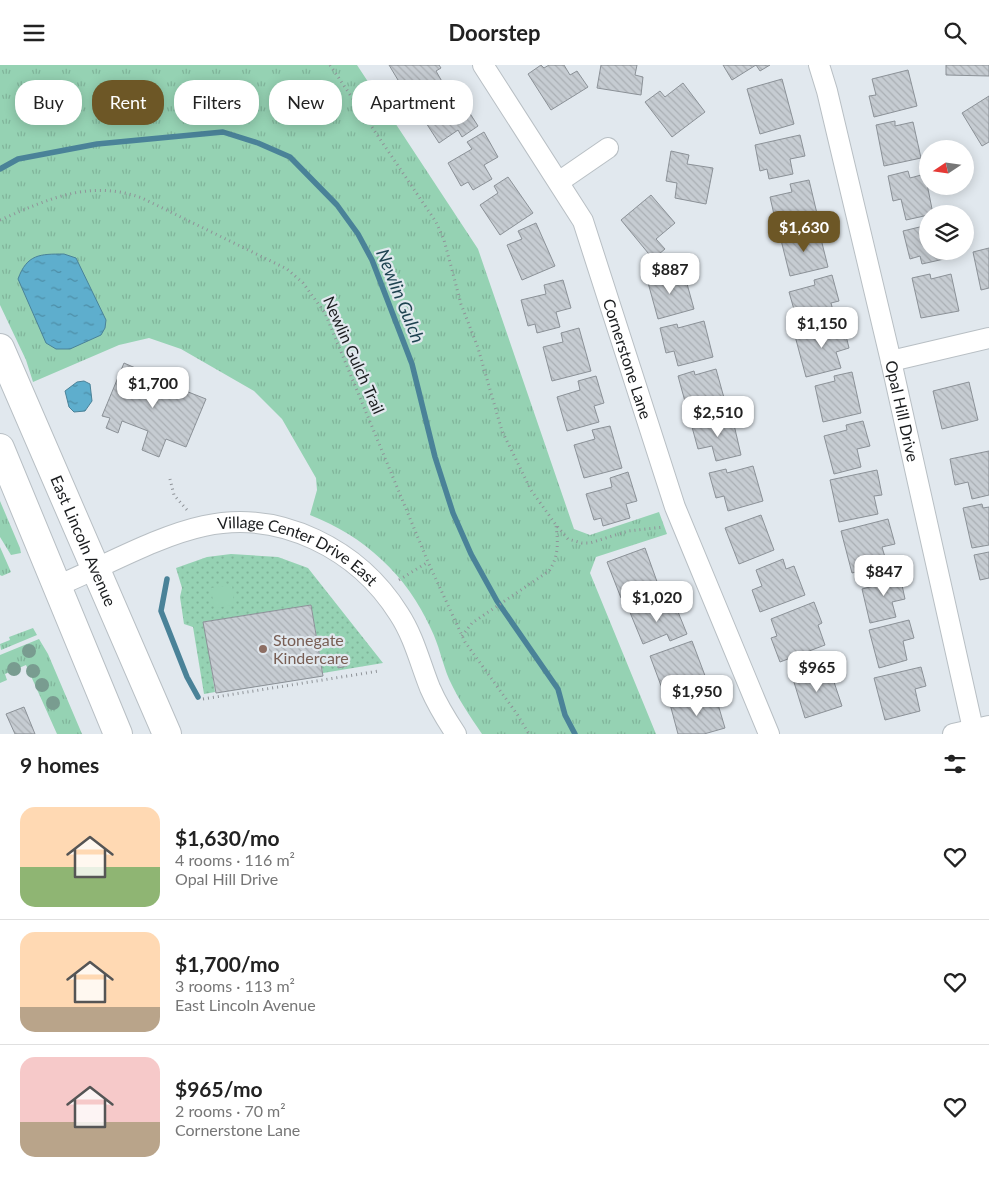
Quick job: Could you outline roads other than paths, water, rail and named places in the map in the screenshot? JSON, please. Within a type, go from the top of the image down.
[{"type":"main road","name":"East Lincoln Avenue","points":[[0,348],[167,734]]},
{"type":"main road","points":[[0,448],[118,734]]},
{"type":"street","name":"Cornerstone Lane","points":[[483,65],[578,210],[591,241],[682,525],[769,734]]},
{"type":"street","name":"Opal Hill Drive","points":[[819,65],[827,91],[981,727]]},
{"type":"street","points":[[560,181],[608,148]]},
{"type":"street","points":[[891,361],[989,338]]},
{"type":"street","name":"Village Center Drive East","points":[[57,586],[173,536],[206,525],[258,523],[298,533],[320,542],[362,569],[392,603],[408,628],[430,688],[456,734]]},
{"type":"street","points":[[953,734],[981,727]]},
{"type":"water","points":[[48,254],[64,254],[76,258],[106,320],[105,328],[101,335],[70,349],[56,349],[46,343],[18,279],[26,265],[35,257]]},
{"type":"water","points":[[84,381],[90,384],[92,401],[85,411],[74,412],[69,407],[65,391],[77,382]]},
{"type":"waterway","name":"Newlin Gulch","points":[[0,169],[18,159],[97,144],[223,132],[258,143],[290,157],[337,205],[358,234],[372,260],[412,364],[435,457],[453,513],[471,554],[497,601],[558,689],[565,715],[575,734]]},
{"type":"waterway","points":[[167,579],[161,611],[187,677],[198,697]]},
{"type":"place","name":"Stonegate Kindercare","points":[[263,649]]}]
